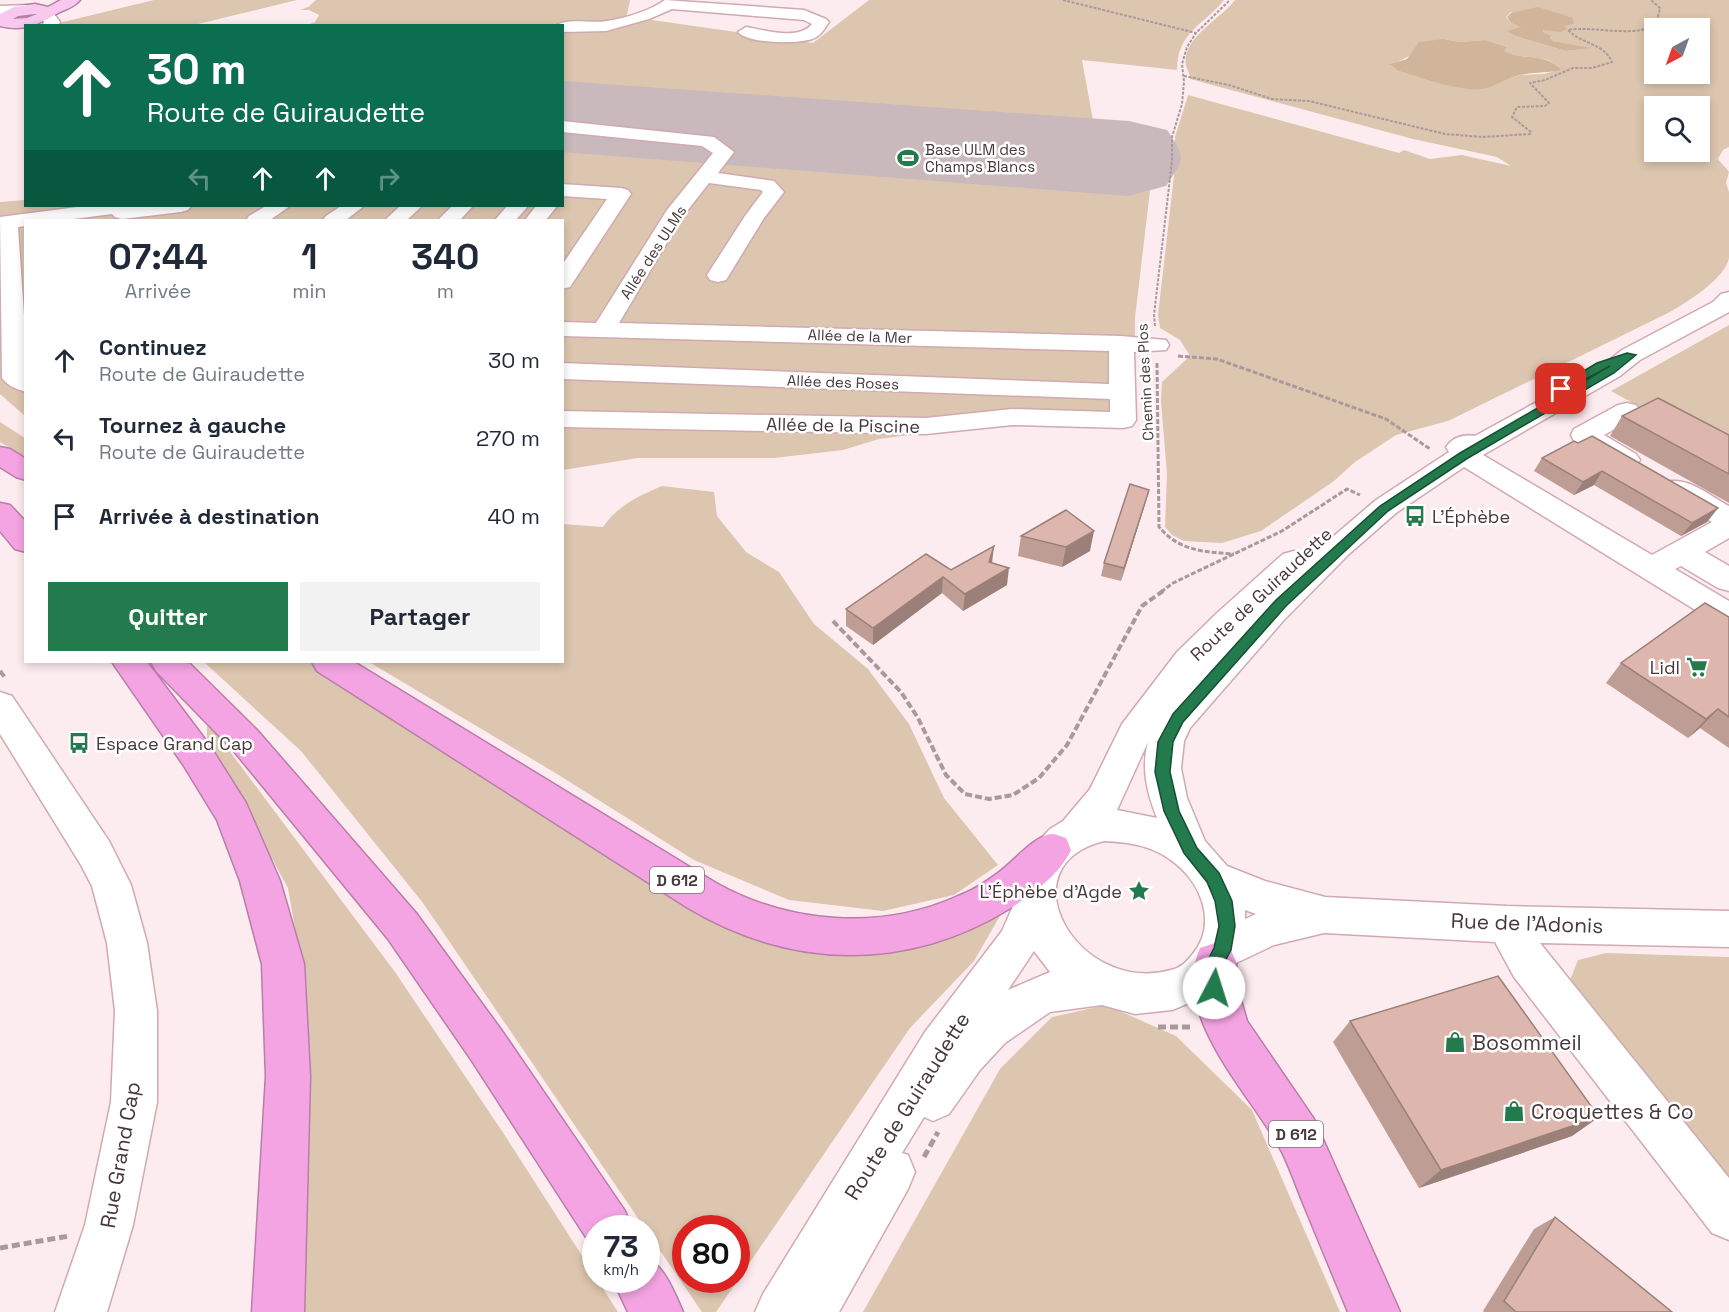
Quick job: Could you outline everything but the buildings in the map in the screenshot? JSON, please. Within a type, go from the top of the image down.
[{"type":"highway","points":[[0,455],[24,470]]},
{"type":"highway","points":[[0,502],[24,524]]},
{"type":"highway","points":[[0,512],[24,540]]},
{"type":"highway","points":[[130,663],[197,756],[233,814],[260,880],[283,964],[288,1076],[278,1312]]},
{"type":"highway","points":[[169,663],[245,740],[402,926],[487,1046],[599,1215]]},
{"type":"highway","name":"D 612","points":[[331,663],[674,879],[729,910],[782,929],[828,937],[883,937],[926,929],[967,913],[1008,889],[1064,841]]},
{"type":"highway","name":"D 612","points":[[1219,956],[1214,988],[1225,1024],[1241,1056],[1268,1090],[1298,1135],[1374,1312]]},
{"type":"highway","points":[[646,1293],[657,1312]]},
{"type":"main road","points":[[11,19],[68,0]]},
{"type":"main road","points":[[47,20],[73,0]]},
{"type":"street","points":[[564,25],[606,26],[644,16],[671,2],[804,15],[826,11]]},
{"type":"street","points":[[0,11],[11,19],[47,20]]},
{"type":"street","points":[[746,32],[791,38],[814,34],[821,22],[804,15]]},
{"type":"street","name":"Allée des ULMs","points":[[564,126],[707,141],[724,152],[674,214],[603,330]]},
{"type":"street","points":[[706,177],[766,185],[774,192],[754,216],[718,275]]},
{"type":"street","points":[[564,190],[621,194],[564,279]]},
{"type":"street","points":[[48,219],[171,207]]},
{"type":"street","points":[[258,219],[278,207]]},
{"type":"street","points":[[334,219],[352,207]]},
{"type":"street","points":[[396,219],[411,207]]},
{"type":"street","points":[[449,219],[462,207]]},
{"type":"street","points":[[506,219],[517,207]]},
{"type":"street","points":[[536,219],[546,207]]},
{"type":"street","points":[[24,221],[4,222],[15,343],[13,368],[15,378],[24,383]]},
{"type":"street","name":"Route de Guiraudette","points":[[1064,841],[1104,799],[1134,734],[1189,661],[1228,621],[1367,499],[1433,451],[1601,366],[1631,355],[1696,321],[1729,299]]},
{"type":"street","name":"Allée de la Mer","points":[[564,329],[1122,343],[1157,350]]},
{"type":"street","points":[[1122,343],[1123,392]]},
{"type":"street","name":"Route de Guiraudette","points":[[1202,865],[1172,811],[1163,772],[1165,742],[1178,718],[1259,627],[1310,575],[1384,508],[1464,455],[1611,370],[1631,355]]},
{"type":"street","name":"Route de Guiraudette","points":[[1464,455],[1460,447],[1601,366]]},
{"type":"street","name":"Allée des Roses","points":[[564,371],[1123,392]]},
{"type":"street","name":"Allée de la Piscine","points":[[564,419],[916,426],[1012,417],[1123,420],[1123,392]]},
{"type":"street","points":[[1627,411],[1584,435],[1729,519]]},
{"type":"street","points":[[1464,455],[1729,616]]},
{"type":"street","points":[[1650,570],[1729,525]]},
{"type":"street","points":[[1681,552],[1729,580]]},
{"type":"street","name":"Rue Grand Cap","points":[[0,705],[95,853],[111,885],[127,943],[136,1011],[134,1102],[109,1225],[81,1312]]},
{"type":"street","points":[[1104,825],[1134,826],[1164,836],[1202,865],[1224,901],[1227,926],[1219,956],[1195,981],[1167,992],[1135,994],[1102,985],[1076,970],[1055,950],[1041,926],[1035,902],[1038,874],[1064,841],[1104,825]]},
{"type":"street","name":"Rue de l'Adonis","points":[[1202,865],[1261,898],[1325,915],[1507,924],[1729,929]]},
{"type":"street","name":"Route de Guiraudette","points":[[811,1312],[862,1178],[940,1047],[1017,944],[1035,902]]},
{"type":"street","name":"Rue de l'Adonis","points":[[1219,956],[1268,928],[1325,915]]},
{"type":"street","points":[[1507,924],[1529,963],[1729,1216]]},
{"type":"street","name":"Route de Guiraudette","points":[[781,1312],[838,1240],[958,1062],[995,1024],[1036,997],[1075,987],[1102,985]]},
{"type":"path","points":[[1063,0],[1196,33]]},
{"type":"path","name":"Chemin des Plos","points":[[1230,0],[1196,33],[1187,47],[1182,64],[1184,76],[1182,104],[1172,137],[1172,161],[1154,315],[1157,350],[1160,527],[1167,539],[1182,547],[1236,554]]},
{"type":"path","points":[[1184,76],[1272,99],[1309,101],[1342,111],[1445,134],[1484,137],[1530,134],[1531,132],[1512,117],[1515,110],[1517,107],[1545,106],[1549,103],[1530,83],[1545,80],[1573,68],[1599,67],[1612,62],[1611,56],[1605,51],[1579,39],[1568,30],[1579,28],[1634,31],[1648,28],[1656,24],[1660,18],[1660,8],[1651,0]]},
{"type":"path","points":[[1157,350],[1217,359],[1386,419],[1433,451]]},
{"type":"path","points":[[833,621],[902,692],[918,718],[946,775],[965,794],[989,799],[1013,795],[1039,778],[1067,745],[1142,606],[1173,583],[1282,531],[1347,489],[1367,499]]},
{"type":"path","points":[[1154,1026],[1164,1029],[1225,1024]]},
{"type":"path","points":[[918,1167],[941,1125]]},
{"type":"shaded area","points":[[154,0],[297,0],[198,24],[59,23]]},
{"type":"shaded area","points":[[316,0],[630,0],[625,24],[645,19],[813,43],[869,0],[1224,0],[1187,38],[1178,57],[1177,70],[1082,60],[1094,126],[1165,132],[1155,148],[1135,318],[1134,423],[1022,420],[879,439],[843,450],[774,458],[638,458],[564,470],[564,219],[24,219],[24,415],[0,394],[0,202],[24,200],[24,207],[564,207],[564,24],[310,24],[315,22],[319,15],[309,10],[300,10]]},
{"type":"shaded area","points":[[1235,0],[1729,0],[1729,147],[1723,150],[1718,159],[1729,172],[1726,183],[1729,192],[1729,258],[1726,266],[1704,290],[1668,313],[1448,421],[1396,435],[1261,531],[1222,543],[1184,541],[1172,535],[1165,527],[1167,474],[1161,401],[1162,382],[1190,356],[1180,340],[1160,328],[1158,315],[1175,167],[1175,137],[1188,95],[1399,153],[1404,150],[1430,159],[1462,155],[1511,166],[1497,157],[1413,139],[1190,79],[1186,56],[1189,47],[1203,30]],"holes":[[[1511,12],[1550,30],[1543,30],[1552,37],[1550,39],[1553,41],[1588,48],[1566,51],[1515,36],[1508,31],[1522,27],[1511,23],[1506,17]],[[1444,39],[1459,42],[1486,40],[1507,47],[1503,51],[1510,54],[1548,60],[1561,69],[1544,74],[1521,75],[1467,89],[1398,71],[1391,65]]]},
{"type":"shaded area","points":[[1538,7],[1573,18],[1574,24],[1564,26],[1567,29],[1560,32],[1543,30],[1544,33],[1552,36],[1550,38],[1553,41],[1591,48],[1566,51],[1515,36],[1507,31],[1521,27],[1511,23],[1507,17],[1511,13]]},
{"type":"shaded area","points":[[1444,39],[1459,42],[1486,40],[1507,47],[1504,51],[1511,54],[1549,61],[1562,70],[1520,75],[1483,89],[1467,89],[1398,71],[1390,64],[1407,59],[1419,42]]},
{"type":"shaded area","points":[[1729,325],[1729,456],[1611,391]]},
{"type":"shaded area","points":[[0,422],[24,437],[24,456],[0,442]]},
{"type":"shaded area","points":[[662,486],[714,492],[717,516],[746,552],[779,572],[814,624],[868,669],[909,724],[944,798],[998,865],[954,895],[883,911],[789,900],[694,860],[557,774],[371,663],[564,663],[564,524],[603,527],[622,507]]},
{"type":"shaded area","points":[[205,663],[314,663],[395,714],[768,934],[1004,909],[974,961],[910,1028],[750,1262],[750,1215],[672,1215],[672,1268],[660,1250],[660,1215],[636,1215],[423,903],[301,751]]},
{"type":"shaded area","points":[[207,721],[395,972],[506,1137],[582,1256],[582,1293],[606,1293],[618,1312],[304,1312],[305,987],[288,888],[207,740]]},
{"type":"shaded area","points":[[1606,953],[1729,957],[1729,1179],[1569,983],[1578,960]]},
{"type":"shaded area","points":[[1106,1005],[1176,1036],[1252,1110],[1340,1312],[863,1312],[1000,1069],[1052,1017]]},
{"type":"shaded area","points":[[689,1293],[729,1293],[716,1312],[702,1312]]},
{"type":"runway","points":[[564,111],[1129,153],[1128,163],[564,121]]},
{"type":"place","name":"Base ULM des Champs Blancs","points":[[908,158]]},
{"type":"place","name":"L'Éphèbe","points":[[1415,516]]},
{"type":"place","name":"Lidl","points":[[1697,667]]},
{"type":"place","name":"Espace Grand Cap","points":[[79,743]]},
{"type":"place","name":"L'Éphèbe d'Agde","points":[[1139,891]]},
{"type":"place","name":"Bosommeil","points":[[1455,1042]]},
{"type":"place","name":"Croquettes & Co","points":[[1514,1111]]},
{"type":"route","points":[[1214,988],[1215,962],[1222,950],[1227,926],[1224,901],[1213,878],[1191,853],[1172,811],[1163,772],[1165,742],[1178,718],[1281,603],[1384,508],[1464,455],[1611,370],[1631,355],[1601,366],[1561,389]]}]
